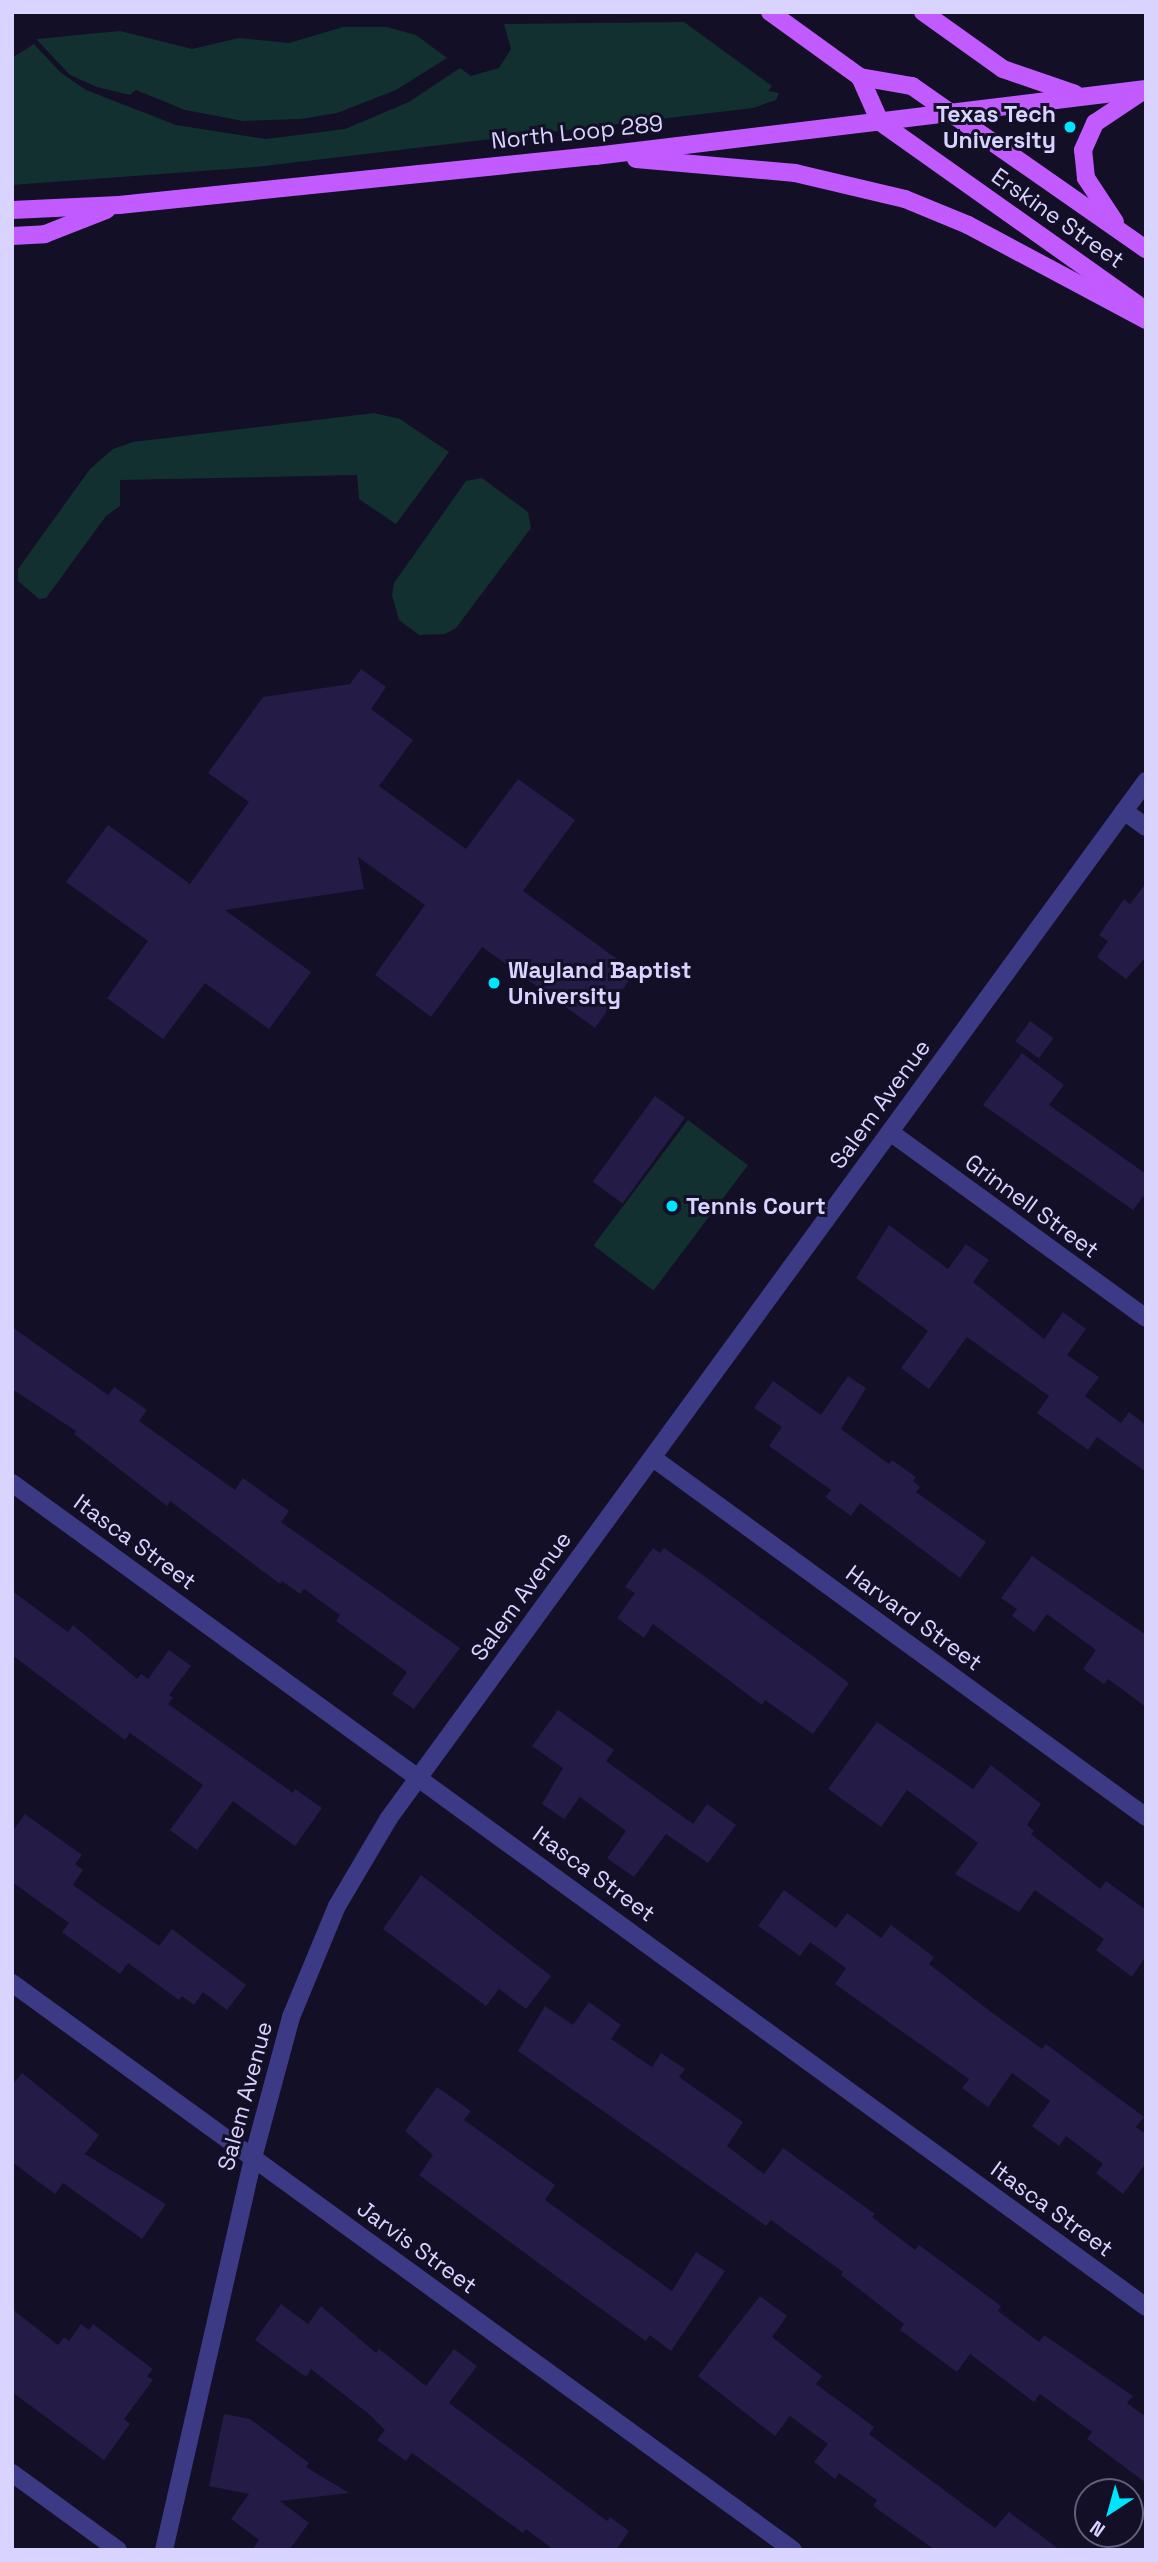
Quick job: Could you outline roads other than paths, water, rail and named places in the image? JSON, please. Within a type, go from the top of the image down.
[{"type":"main road","name":"Erskine Street","points":[[770,12],[860,77],[912,86],[1146,249]]},
{"type":"main road","points":[[923,12],[1003,69],[1081,95]]},
{"type":"main road","points":[[860,77],[880,122]]},
{"type":"main road","points":[[1121,231],[1086,177],[1083,150],[1095,123],[1146,89]]},
{"type":"main road","name":"North Loop 289","points":[[12,210],[119,205],[594,156],[1146,89]]},
{"type":"main road","name":"Erskine Street","points":[[880,122],[1146,311]]},
{"type":"main road","points":[[594,156],[795,173],[905,199],[968,225],[1146,320]]},
{"type":"main road","points":[[12,236],[45,234],[119,205]]},
{"type":"street","name":"Salem Avenue","points":[[164,2550],[253,2158],[290,2017],[337,1906],[389,1818],[1146,781]]},
{"type":"street","points":[[1124,811],[1146,827]]},
{"type":"street","name":"Grinnell Street","points":[[890,1132],[1146,1318]]},
{"type":"street","name":"Harvard Street","points":[[653,1458],[1146,1817]]},
{"type":"street","name":"Itasca Street","points":[[12,1483],[1146,2307]]},
{"type":"street","name":"Jarvis Street","points":[[12,1983],[793,2550]]},
{"type":"street","points":[[12,2473],[118,2550]]},
{"type":"place","name":"Texas Tech University","points":[[1070,127]]},
{"type":"place","name":"Wayland Baptist University","points":[[494,983]]},
{"type":"place","name":"Tennis Court","points":[[672,1206]]}]
